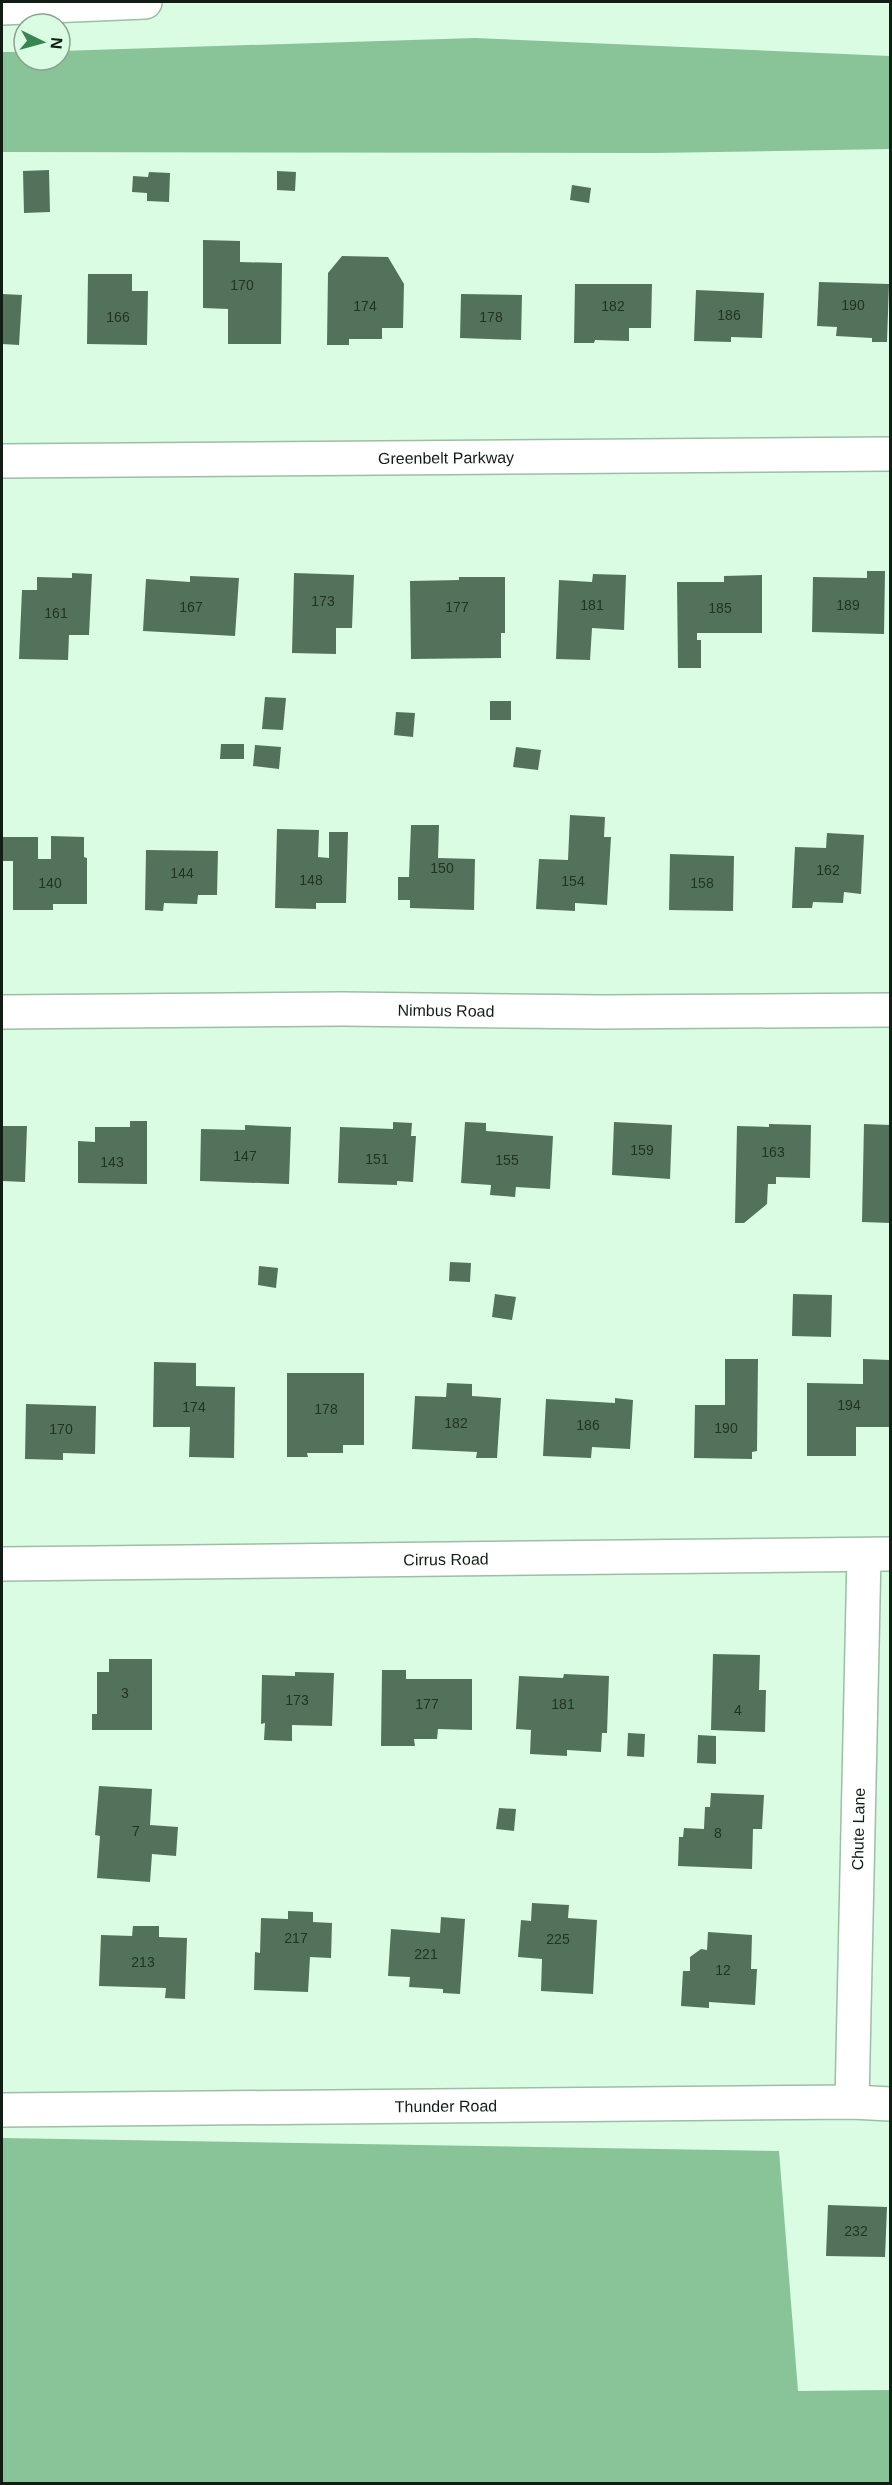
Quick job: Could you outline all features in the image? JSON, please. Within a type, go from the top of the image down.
[{"type":"main road","points":[[2,8],[145,2]]},
{"type":"main road","name":"Greenbelt Parkway","points":[[2,460],[891,454]]},
{"type":"main road","name":"Nimbus Road","points":[[2,1012],[330,1009],[602,1012],[891,1010]]},
{"type":"main road","name":"Cirrus Road","points":[[2,1564],[877,1555]]},
{"type":"main road","name":"Chute Lane","points":[[852,2102],[877,1555]]},
{"type":"main road","name":"Thunder Road","points":[[2,2110],[852,2102],[891,2104]]},
{"type":"green space","points":[[475,38],[890,56],[890,149],[654,153],[2,152],[2,52],[12,52],[12,72],[72,72],[72,51]]},
{"type":"green space","points":[[2,2138],[779,2151],[798,2391],[890,2390],[890,2483],[2,2483]]},
{"type":"building","points":[[49,170],[50,212],[24,213],[23,171]]},
{"type":"building","points":[[277,171],[296,172],[295,191],[277,190]]},
{"type":"building","points":[[149,172],[170,173],[169,202],[147,201],[147,193],[132,192],[133,176],[148,177]]},
{"type":"building","points":[[572,185],[591,188],[589,203],[570,200]]},
{"type":"building","points":[[203,240],[240,241],[240,262],[282,263],[281,344],[228,344],[228,309],[203,308]]},
{"type":"building","points":[[342,256],[388,257],[404,284],[403,328],[382,328],[382,339],[349,339],[349,345],[327,345],[328,273]]},
{"type":"building","points":[[88,274],[132,274],[132,291],[148,291],[147,345],[87,344]]},
{"type":"building","points":[[819,282],[889,284],[887,342],[872,342],[872,338],[836,336],[837,327],[817,326]]},
{"type":"building","points":[[575,284],[652,284],[651,328],[629,328],[629,341],[595,340],[594,343],[574,343]]},
{"type":"building","points":[[696,290],[764,293],[762,338],[731,337],[731,342],[694,341]]},
{"type":"building","points":[[2,294],[22,295],[19,345],[2,344]]},
{"type":"building","points":[[461,294],[522,295],[521,340],[460,338]]},
{"type":"building","points":[[867,571],[885,571],[884,634],[812,632],[813,577],[867,578]]},
{"type":"building","points":[[72,573],[92,574],[89,635],[69,635],[68,660],[19,659],[22,590],[37,590],[37,577],[72,578]]},
{"type":"building","points":[[294,573],[354,575],[352,628],[336,628],[336,654],[292,653]]},
{"type":"building","points":[[593,574],[626,575],[624,630],[592,628],[590,660],[556,659],[559,580],[592,582]]},
{"type":"building","points":[[762,575],[762,633],[697,633],[697,640],[701,640],[701,668],[678,668],[677,582],[724,582],[724,576]]},
{"type":"building","points":[[190,576],[239,578],[235,636],[143,631],[146,579],[190,582]]},
{"type":"building","points":[[459,577],[505,577],[505,633],[501,633],[501,658],[411,659],[410,581],[459,580]]},
{"type":"building","points":[[265,697],[286,698],[283,730],[262,729]]},
{"type":"building","points":[[490,701],[511,701],[511,720],[490,720]]},
{"type":"building","points":[[396,712],[415,713],[413,737],[394,735]]},
{"type":"building","points":[[221,744],[244,744],[244,759],[220,759]]},
{"type":"building","points":[[255,745],[281,747],[279,769],[253,766]]},
{"type":"building","points":[[516,747],[541,750],[538,770],[513,767]]},
{"type":"building","points":[[570,815],[605,817],[604,837],[611,837],[607,905],[575,903],[575,911],[536,909],[539,859],[568,860]]},
{"type":"building","points":[[411,825],[439,825],[438,858],[475,859],[474,910],[410,908],[410,900],[398,900],[398,877],[409,877]]},
{"type":"building","points":[[277,829],[319,830],[318,857],[329,858],[329,832],[348,832],[346,903],[316,903],[316,909],[275,908]]},
{"type":"building","points":[[827,833],[864,835],[861,894],[844,892],[843,903],[813,902],[812,908],[792,908],[795,847],[826,848]]},
{"type":"building","points":[[51,836],[84,837],[84,857],[87,858],[87,904],[53,904],[53,910],[13,910],[13,861],[2,861],[2,837],[38,837],[38,859],[51,859]]},
{"type":"building","points":[[146,850],[218,851],[217,895],[198,895],[197,904],[164,903],[163,911],[145,910]]},
{"type":"building","points":[[670,854],[734,856],[733,911],[669,910]]},
{"type":"building","points":[[130,1121],[147,1121],[147,1184],[78,1183],[78,1141],[95,1142],[95,1127],[130,1127]]},
{"type":"building","points":[[393,1122],[412,1123],[411,1136],[416,1136],[413,1182],[397,1181],[397,1185],[338,1183],[340,1127],[393,1129]]},
{"type":"building","points":[[465,1122],[486,1123],[486,1131],[553,1136],[550,1189],[516,1187],[515,1197],[490,1195],[491,1185],[461,1183]]},
{"type":"building","points":[[614,1122],[672,1125],[670,1179],[612,1175]]},
{"type":"building","points":[[769,1124],[811,1125],[810,1178],[776,1177],[776,1184],[768,1184],[767,1204],[744,1223],[735,1223],[737,1126],[769,1127]]},
{"type":"building","points":[[864,1124],[890,1125],[890,1223],[862,1222]]},
{"type":"building","points":[[245,1125],[291,1127],[289,1184],[200,1181],[201,1129],[245,1130]]},
{"type":"building","points":[[2,1126],[27,1126],[25,1182],[2,1181]]},
{"type":"building","points":[[450,1262],[471,1263],[470,1282],[449,1281]]},
{"type":"building","points":[[259,1266],[278,1268],[276,1288],[258,1285]]},
{"type":"building","points":[[495,1294],[516,1297],[512,1320],[492,1317]]},
{"type":"building","points":[[793,1294],[832,1295],[831,1337],[792,1336]]},
{"type":"building","points":[[725,1359],[758,1359],[757,1451],[752,1452],[752,1459],[694,1458],[695,1405],[725,1405]]},
{"type":"building","points":[[863,1359],[890,1360],[890,1427],[856,1427],[856,1456],[807,1456],[807,1383],[863,1384]]},
{"type":"building","points":[[154,1362],[196,1363],[196,1386],[235,1387],[234,1458],[189,1457],[190,1427],[153,1427]]},
{"type":"building","points":[[287,1373],[364,1373],[364,1445],[343,1445],[343,1453],[307,1453],[308,1457],[287,1457]]},
{"type":"building","points":[[447,1383],[472,1384],[472,1396],[501,1398],[497,1458],[476,1458],[477,1452],[412,1449],[415,1396],[446,1397]]},
{"type":"building","points":[[615,1398],[633,1400],[630,1449],[592,1447],[591,1458],[543,1456],[546,1399],[615,1403]]},
{"type":"building","points":[[26,1404],[96,1406],[95,1454],[63,1453],[63,1460],[25,1459]]},
{"type":"building","points":[[713,1654],[760,1655],[759,1690],[766,1690],[765,1732],[711,1730]]},
{"type":"building","points":[[109,1659],[152,1659],[152,1730],[92,1730],[92,1714],[97,1714],[97,1672],[109,1672]]},
{"type":"building","points":[[382,1670],[406,1670],[406,1679],[472,1679],[472,1730],[438,1729],[437,1739],[414,1739],[415,1746],[381,1746]]},
{"type":"building","points":[[295,1672],[334,1673],[332,1726],[292,1725],[292,1741],[264,1740],[265,1723],[261,1724],[262,1675],[295,1676]]},
{"type":"building","points":[[564,1674],[609,1676],[607,1733],[602,1733],[601,1752],[567,1750],[567,1756],[530,1754],[531,1730],[516,1729],[519,1676],[563,1678]]},
{"type":"building","points":[[628,1733],[645,1734],[644,1757],[627,1756]]},
{"type":"building","points":[[698,1735],[716,1736],[716,1764],[697,1763]]},
{"type":"building","points":[[99,1786],[152,1789],[150,1825],[178,1827],[176,1856],[152,1854],[150,1882],[97,1878],[100,1836],[95,1835]]},
{"type":"building","points":[[711,1793],[764,1795],[762,1829],[753,1829],[752,1869],[678,1866],[679,1837],[683,1837],[684,1828],[704,1829],[705,1807],[710,1807]]},
{"type":"building","points":[[499,1808],[516,1809],[514,1831],[496,1829]]},
{"type":"building","points":[[532,1903],[569,1905],[568,1918],[597,1920],[593,1994],[541,1991],[542,1959],[518,1957],[521,1920],[531,1921]]},
{"type":"building","points":[[288,1911],[313,1912],[313,1922],[332,1923],[331,1958],[310,1957],[308,1992],[254,1990],[255,1952],[260,1953],[261,1918],[288,1919]]},
{"type":"building","points":[[441,1917],[465,1919],[460,1994],[443,1993],[443,1989],[409,1987],[410,1977],[388,1976],[391,1929],[440,1933]]},
{"type":"building","points":[[133,1926],[159,1926],[159,1937],[187,1938],[185,1999],[165,1998],[166,1988],[99,1986],[101,1935],[132,1936]]},
{"type":"building","points":[[708,1932],[752,1935],[751,1969],[757,1969],[755,2005],[709,2002],[709,2008],[681,2006],[683,1971],[690,1971],[690,1957],[701,1949],[707,1950]]},
{"type":"building","points":[[828,2205],[887,2207],[885,2257],[826,2256]]}]
